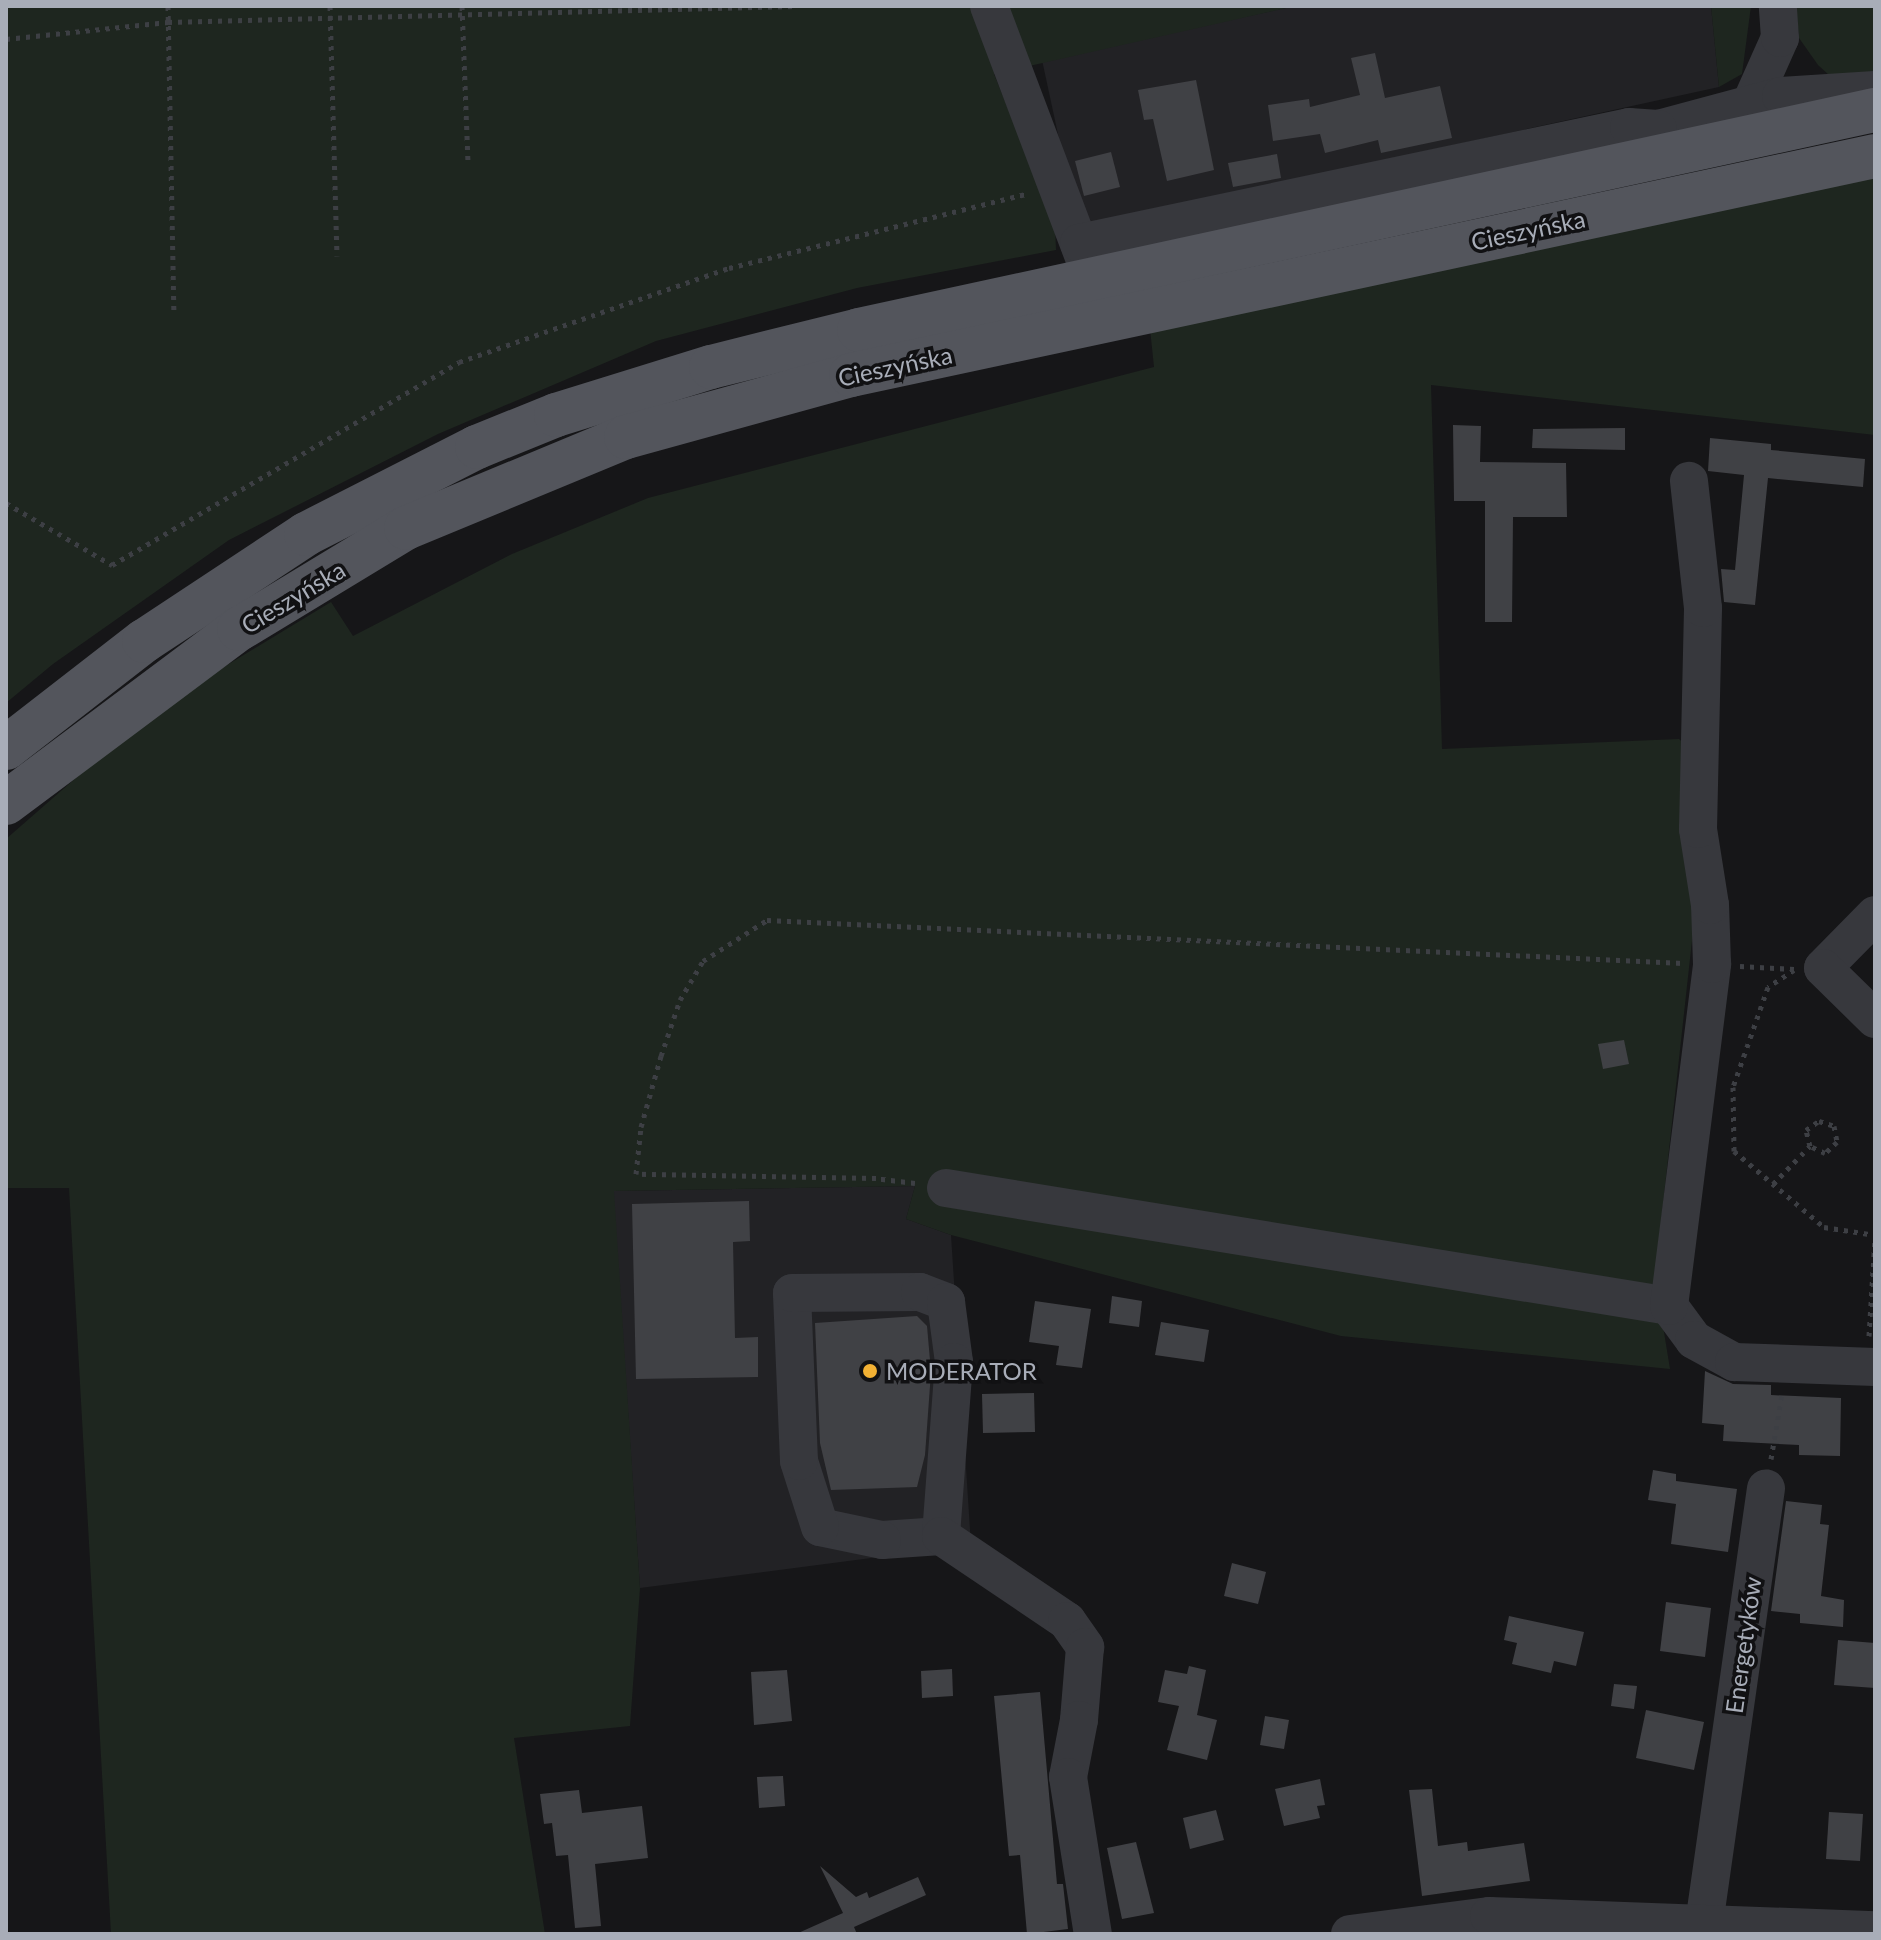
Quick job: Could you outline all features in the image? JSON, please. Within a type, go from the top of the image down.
[{"type":"main road","name":"Cieszyńska","points":[[6,748],[144,641],[306,534],[477,447],[556,415],[711,367],[1086,262],[1574,173],[1875,110]]},
{"type":"main road","name":"Cieszyńska","points":[[6,803],[239,629],[406,528],[626,437],[851,375],[1875,156]]},
{"type":"street","points":[[989,6],[1086,262],[1629,127],[1658,129]]},
{"type":"street","points":[[1779,22],[1817,90]]},
{"type":"street","points":[[1750,105],[1779,22]]},
{"type":"street","points":[[1574,173],[1658,129],[1817,90],[1875,90]]},
{"type":"street","points":[[1689,481],[1703,608],[1698,829],[1710,905],[1712,964],[1669,1306],[1694,1340],[1734,1362],[1871,1367]]},
{"type":"street","points":[[1875,915],[1809,968],[1875,1019]]},
{"type":"street","points":[[946,1188],[1669,1306]]},
{"type":"street","points":[[941,1536],[954,1362],[946,1302],[920,1292],[792,1293],[799,1461],[820,1527],[882,1540],[941,1536],[1067,1621],[1085,1647],[1068,1777],[1093,1934]]},
{"type":"street","name":"Energetyków","points":[[1704,1924],[1766,1488]]},
{"type":"street","points":[[1350,1934],[1489,1916],[1875,1930]]},
{"type":"path","points":[[168,6],[174,313]]},
{"type":"path","points":[[330,6],[337,256]]},
{"type":"path","points":[[462,6],[468,162]]},
{"type":"path","points":[[6,39],[168,22],[796,6]]},
{"type":"path","points":[[6,503],[112,565],[459,362],[729,268],[1057,186]]},
{"type":"path","points":[[946,1188],[876,1178],[636,1174],[641,1127],[661,1056],[680,1000],[703,961],[767,920],[1809,968]]},
{"type":"path","points":[[1809,968],[1768,987],[1733,1087],[1734,1151],[1824,1227],[1875,1236],[1871,1367]]},
{"type":"path","points":[[1819,1121],[1834,1126],[1837,1142],[1825,1153],[1810,1146],[1806,1130],[1819,1121]]},
{"type":"path","points":[[1773,1184],[1810,1146]]},
{"type":"path","points":[[1766,1488],[1787,1366]]},
{"type":"shaded area","points":[[6,6],[1295,6],[994,74],[1055,225],[1056,250],[857,288],[656,341],[438,434],[229,540],[53,664],[6,703]]},
{"type":"shaded area","points":[[1295,6],[1711,6],[1719,87],[1078,227],[1042,60]]},
{"type":"shaded area","points":[[1711,6],[1751,6],[1742,74],[1719,87]]},
{"type":"shaded area","points":[[1796,6],[1875,6],[1875,79],[1830,76],[1818,65],[1799,38]]},
{"type":"shaded area","points":[[1875,177],[1875,435],[1431,385],[1442,749],[1679,739],[1711,768],[1655,1277],[1670,1369],[1341,1336],[951,1235],[906,1219],[915,1186],[614,1191],[640,1588],[630,1726],[514,1738],[545,1934],[111,1934],[69,1188],[6,1188],[6,839],[156,708],[331,602],[353,636],[512,554],[648,498],[1154,367],[1150,329]]},
{"type":"shaded area","points":[[915,1186],[906,1219],[951,1235],[971,1545],[640,1588],[613,1191]]},
{"type":"building","points":[[1375,53],[1385,98],[1440,86],[1452,138],[1381,153],[1378,140],[1325,153],[1320,134],[1273,141],[1268,105],[1309,99],[1310,107],[1360,95],[1351,58]]},
{"type":"building","points":[[1196,80],[1214,170],[1167,181],[1153,119],[1144,120],[1138,90]]},
{"type":"building","points":[[1111,152],[1120,187],[1084,196],[1075,161]]},
{"type":"building","points":[[1277,154],[1281,178],[1233,187],[1228,163]]},
{"type":"building","points":[[1453,425],[1481,426],[1480,462],[1566,463],[1567,517],[1513,517],[1512,622],[1485,622],[1485,501],[1454,501]]},
{"type":"building","points":[[1625,428],[1625,450],[1532,448],[1533,429]]},
{"type":"building","points":[[1710,438],[1771,444],[1771,450],[1865,459],[1863,487],[1768,478],[1755,605],[1724,602],[1721,569],[1735,570],[1744,475],[1708,471]]},
{"type":"building","points":[[1624,1040],[1629,1064],[1603,1069],[1598,1044]]},
{"type":"building","points":[[749,1201],[750,1241],[733,1242],[735,1338],[758,1337],[758,1377],[636,1379],[632,1204]]},
{"type":"building","points":[[1112,1296],[1142,1301],[1139,1327],[1109,1323]]},
{"type":"building","points":[[1035,1301],[1091,1309],[1082,1368],[1056,1365],[1059,1346],[1029,1342]]},
{"type":"building","name":"MODERATOR","points":[[917,1316],[927,1326],[931,1372],[925,1455],[917,1487],[831,1490],[820,1443],[815,1323]]},
{"type":"building","points":[[1161,1322],[1209,1330],[1204,1362],[1155,1355]]},
{"type":"building","points":[[1705,1371],[1733,1384],[1771,1385],[1771,1395],[1841,1398],[1840,1456],[1799,1455],[1799,1445],[1723,1441],[1724,1425],[1702,1423]]},
{"type":"building","points":[[1034,1393],[1035,1432],[983,1433],[982,1394]]},
{"type":"building","points":[[1653,1470],[1676,1474],[1676,1481],[1737,1489],[1728,1552],[1671,1544],[1676,1504],[1648,1500]]},
{"type":"building","points":[[1786,1501],[1822,1505],[1820,1524],[1829,1525],[1821,1596],[1844,1600],[1843,1627],[1800,1623],[1800,1614],[1771,1611]]},
{"type":"building","points":[[1232,1563],[1266,1572],[1258,1604],[1224,1596]]},
{"type":"building","points":[[1666,1602],[1711,1608],[1705,1657],[1660,1651]]},
{"type":"building","points":[[1509,1616],[1584,1632],[1576,1666],[1554,1661],[1551,1673],[1512,1664],[1517,1643],[1504,1640]]},
{"type":"building","points":[[1838,1640],[1875,1643],[1875,1688],[1834,1685]]},
{"type":"building","points":[[1189,1666],[1206,1670],[1197,1715],[1217,1720],[1207,1760],[1167,1750],[1179,1706],[1158,1702],[1165,1670],[1187,1674]]},
{"type":"building","points":[[952,1669],[953,1696],[922,1698],[921,1671]]},
{"type":"building","points":[[787,1670],[792,1721],[754,1725],[751,1672]]},
{"type":"building","points":[[1614,1684],[1637,1686],[1634,1709],[1611,1706]]},
{"type":"building","points":[[1040,1692],[1057,1884],[1063,1884],[1068,1929],[1027,1934],[1020,1855],[1009,1856],[994,1696]]},
{"type":"building","points":[[1646,1710],[1704,1722],[1694,1770],[1636,1758]]},
{"type":"building","points":[[1265,1716],[1289,1720],[1284,1749],[1260,1745]]},
{"type":"building","points":[[783,1776],[785,1806],[759,1808],[757,1777]]},
{"type":"building","points":[[1320,1779],[1325,1805],[1317,1806],[1320,1818],[1284,1826],[1275,1789]]},
{"type":"building","points":[[1432,1789],[1438,1846],[1467,1842],[1468,1851],[1524,1843],[1530,1881],[1422,1896],[1409,1790]]},
{"type":"building","points":[[579,1790],[582,1813],[642,1806],[648,1858],[595,1864],[601,1926],[575,1928],[568,1855],[556,1856],[552,1823],[544,1824],[540,1794]]},
{"type":"building","points":[[1216,1810],[1224,1840],[1190,1849],[1183,1818]]},
{"type":"building","points":[[1829,1812],[1863,1814],[1860,1861],[1826,1859]]},
{"type":"building","points":[[1136,1842],[1154,1913],[1122,1919],[1107,1848]]},
{"type":"building","points":[[820,1866],[856,1897],[867,1892],[869,1898],[918,1877],[926,1895],[854,1927],[857,1934],[796,1934],[843,1913]]},
{"type":"place","name":"MODERATOR","points":[[870,1371]]}]
